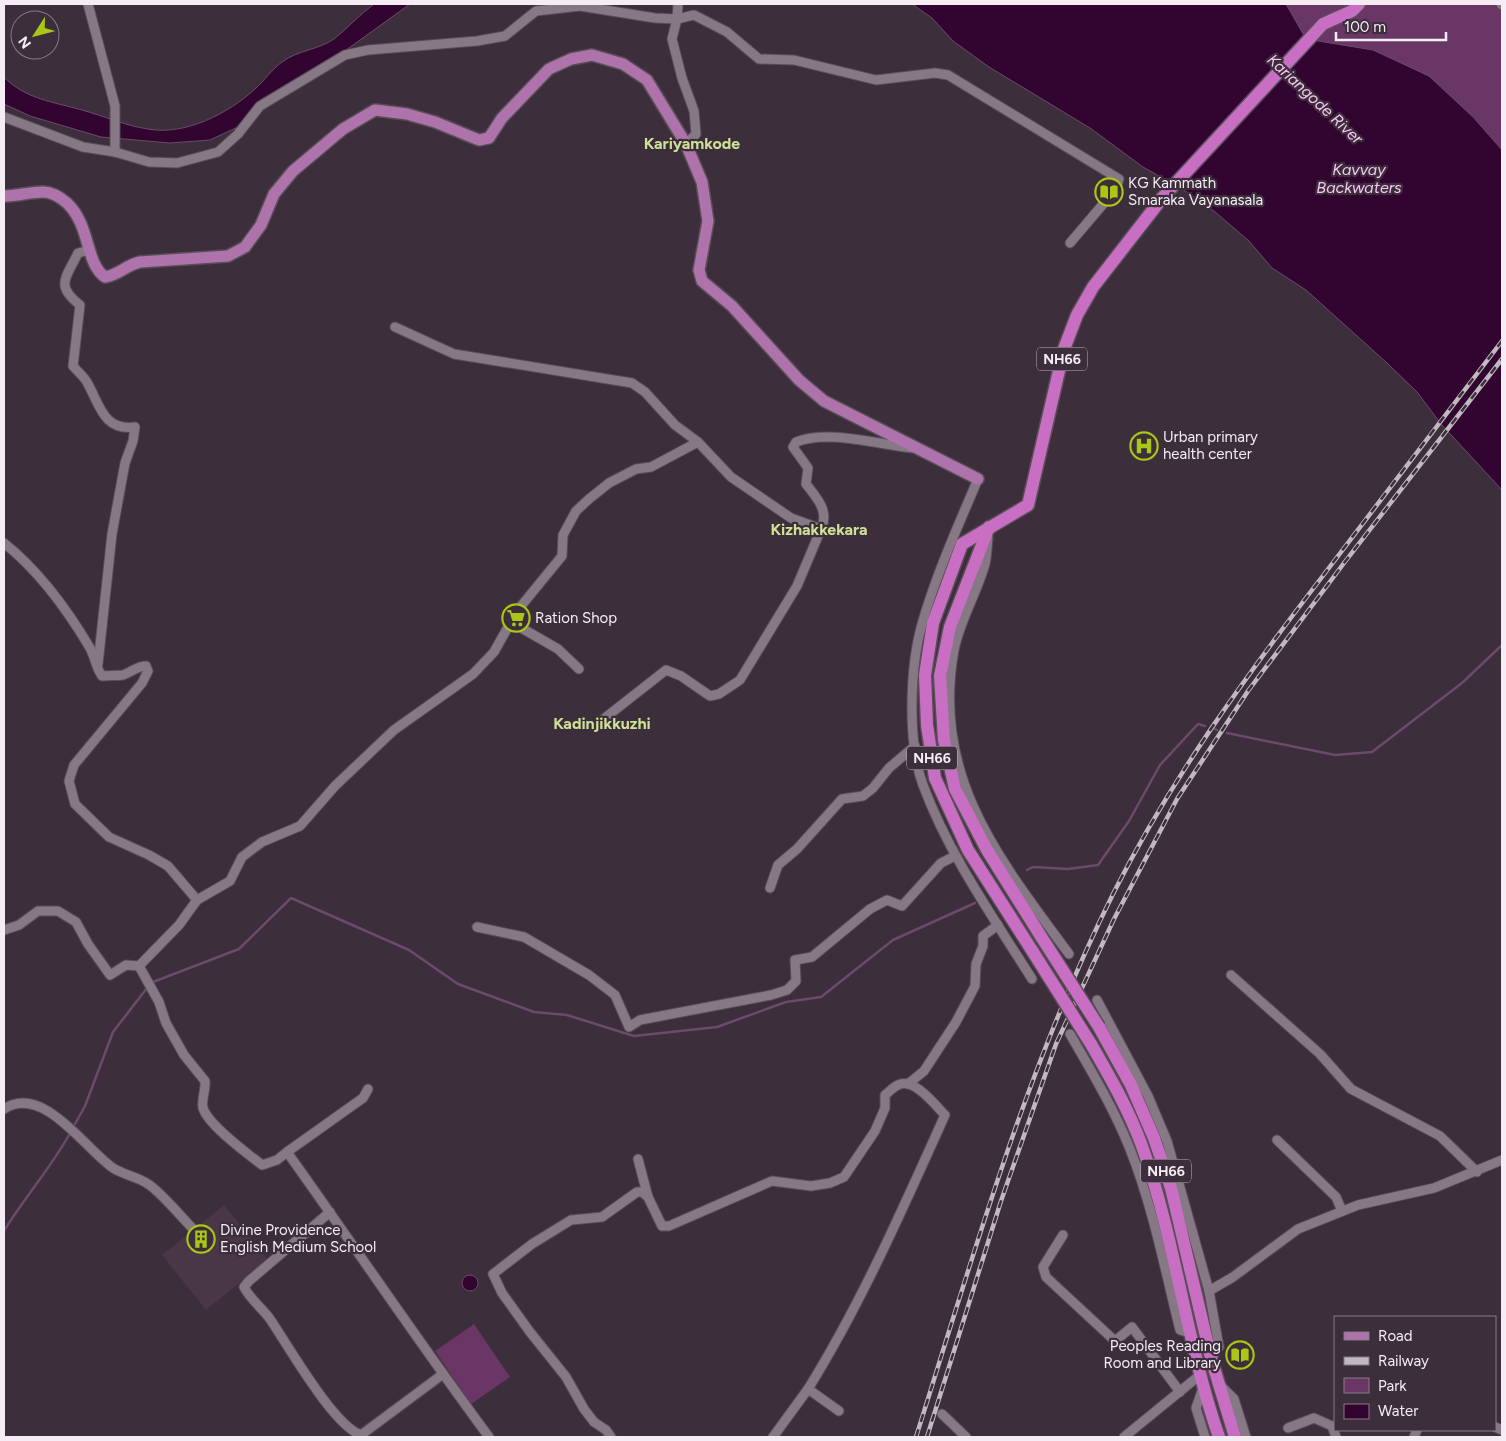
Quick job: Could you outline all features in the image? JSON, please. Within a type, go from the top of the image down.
[{"type":"highway","name":"NH66","points":[[1219,1437],[1203,1388],[1171,1244],[1142,1146],[1121,1095],[1091,1044],[968,850],[935,778],[927,725],[925,676],[934,623],[962,544],[1028,505],[1064,349],[1078,315],[1093,287],[1163,197],[1323,24],[1352,11],[1359,4]]},
{"type":"highway","name":"NH66","points":[[990,527],[950,627],[940,676],[944,740],[955,789],[987,850],[1099,1027],[1131,1085],[1154,1138],[1171,1188],[1211,1358],[1235,1437]]},
{"type":"highway","name":"NH66","points":[[1190,1333],[1211,1358]]},
{"type":"main road","points":[[4,196],[43,192],[59,196],[74,210],[84,226],[93,263],[100,273],[106,277],[115,276],[128,265],[140,262],[228,256],[245,247],[261,225],[274,194],[293,171],[351,124],[375,110],[407,114],[435,122],[479,140],[489,138],[502,118],[549,69],[571,58],[592,55],[623,64],[646,80],[686,144],[702,182],[708,221],[699,270],[702,281],[732,306],[799,380],[824,401],[978,479]]},
{"type":"street","points":[[88,4],[115,106],[115,152]]},
{"type":"street","points":[[678,4],[678,19],[672,39],[682,78],[694,111],[696,126],[696,134],[686,144]]},
{"type":"street","points":[[4,117],[83,147],[115,152],[148,162],[177,163],[218,152],[238,134],[260,106],[345,55],[477,41],[505,36],[536,11],[580,6],[678,19],[694,15],[727,32],[759,59],[794,60],[876,80],[935,72],[948,76],[1119,179],[1116,188],[1070,243]]},
{"type":"street","points":[[90,250],[78,253],[66,275],[64,285],[69,296],[80,305],[73,366],[88,383],[91,394],[110,422],[125,428],[135,427],[133,441],[125,463],[112,534],[98,671],[102,676],[120,676],[131,672],[139,666],[146,666],[148,671],[142,683],[74,765],[69,781],[75,804],[109,837],[168,866],[197,900]]},
{"type":"street","points":[[395,327],[454,354],[632,383],[645,392],[675,425],[698,442],[731,477],[791,518],[821,529]]},
{"type":"street","points":[[601,721],[666,670],[681,676],[710,696],[719,694],[740,680],[797,586],[824,518],[821,503],[806,484],[808,468],[793,447],[796,442],[804,438],[828,437],[858,439],[882,445],[916,449]]},
{"type":"street","points":[[139,966],[179,925],[197,900],[230,881],[242,857],[262,842],[300,826],[335,786],[394,730],[474,674],[494,652],[517,611],[562,556],[563,535],[576,511],[609,483],[636,469],[651,467],[698,442]]},
{"type":"street","points":[[978,479],[922,625],[912,684],[915,746],[922,784],[955,856],[1032,979]]},
{"type":"street","points":[[990,527],[985,564],[955,646],[950,676],[950,723],[953,746],[963,785],[981,824],[1021,889],[1070,954]]},
{"type":"street","points":[[4,543],[20,556],[44,582],[82,634],[98,664]]},
{"type":"street","points":[[511,622],[558,649],[579,669]]},
{"type":"street","points":[[770,888],[778,864],[797,849],[842,798],[863,796],[873,788],[889,768],[915,746]]},
{"type":"street","points":[[477,927],[524,937],[589,975],[616,995],[629,1027],[640,1020],[771,995],[787,990],[796,981],[795,960],[812,957],[870,909],[887,900],[902,906],[941,863],[955,856]]},
{"type":"street","points":[[4,930],[19,925],[38,911],[58,911],[76,922],[88,944],[110,975],[126,965],[139,966]]},
{"type":"street","points":[[638,1159],[648,1197],[662,1226],[669,1226],[772,1180],[811,1186],[830,1183],[844,1177],[871,1137],[884,1108],[886,1095],[898,1084],[912,1083],[924,1071],[956,1022],[975,986],[976,964],[983,936],[998,925]]},
{"type":"street","points":[[139,966],[160,1002],[166,1023],[184,1055],[205,1081],[203,1108],[206,1113],[232,1143],[262,1165],[277,1160],[363,1098],[368,1089]]},
{"type":"street","points":[[1231,975],[1320,1054],[1350,1090],[1440,1136],[1477,1172]]},
{"type":"street","points":[[1097,1000],[1148,1096],[1167,1141],[1209,1291],[1219,1347],[1211,1358]]},
{"type":"street","points":[[1070,1034],[1108,1100],[1130,1150],[1161,1252],[1180,1330],[1190,1333]]},
{"type":"street","points":[[773,1437],[808,1390],[835,1346],[896,1225],[945,1115],[912,1083]]},
{"type":"street","points":[[4,1109],[13,1103],[34,1105],[62,1120],[112,1168],[148,1184],[194,1230]]},
{"type":"street","points":[[1277,1140],[1336,1197],[1342,1211]]},
{"type":"street","points":[[287,1152],[442,1374],[489,1437]]},
{"type":"street","points":[[1209,1291],[1233,1277],[1298,1229],[1358,1205],[1434,1188],[1477,1172],[1502,1160]]},
{"type":"street","points":[[611,1437],[606,1430],[594,1422],[566,1377],[502,1293],[493,1274],[532,1244],[571,1220],[602,1217],[637,1192],[642,1192],[648,1197]]},
{"type":"street","points":[[330,1212],[249,1281],[244,1286],[247,1293],[269,1318],[332,1410],[351,1432],[361,1435],[442,1374]]},
{"type":"street","points":[[1063,1235],[1043,1268],[1046,1277],[1115,1341],[1132,1327],[1180,1392]]},
{"type":"street","points":[[1124,1437],[1200,1375]]},
{"type":"street","points":[[1219,1384],[1234,1399],[1246,1437]]},
{"type":"street","points":[[1203,1388],[1196,1408],[1205,1437]]},
{"type":"street","points":[[808,1390],[839,1411]]},
{"type":"street","points":[[942,1414],[966,1437]]},
{"type":"street","points":[[1288,1428],[1314,1418],[1332,1426],[1336,1437]]},
{"type":"shaded area","points":[[224,1205],[268,1260],[206,1310],[162,1255]]},
{"type":"green space","points":[[1286,4],[1502,4],[1502,150],[1473,117],[1373,50],[1306,39]]},
{"type":"green space","points":[[474,1324],[510,1377],[471,1404],[435,1351]]},
{"type":"water","points":[[374,4],[410,4],[242,125],[210,140],[170,143],[101,137],[30,116],[4,104],[4,77],[31,95],[132,126],[162,130],[191,126],[206,121],[233,106],[255,89],[275,68],[288,58],[321,46],[334,39]]},
{"type":"water","name":"Kavvay Backwaters","points":[[912,4],[1286,4],[1306,39],[1373,50],[1429,76],[1473,117],[1502,150],[1502,490],[1441,424],[1417,392],[1306,290],[1272,268],[1249,241],[1214,211],[1187,192],[1143,167],[1090,128],[989,67],[953,41],[932,18]]},
{"type":"water","points":[[467,1275],[473,1275],[478,1280],[476,1289],[467,1291],[462,1286],[462,1280]]},
{"type":"waterway","points":[[1227,733],[1335,755],[1372,752],[1462,683],[1502,645]]},
{"type":"waterway","points":[[1027,870],[1033,867],[1068,869],[1098,865],[1129,821],[1160,765],[1198,724],[1205,726]]},
{"type":"waterway","points":[[153,982],[239,949],[291,898],[409,950],[458,984],[534,1012],[567,1015],[634,1036],[717,1027],[786,1002],[821,997],[893,940],[975,903]]},
{"type":"waterway","points":[[75,1124],[85,1106],[113,1032],[147,988]]},
{"type":"waterway","points":[[4,1231],[54,1160],[69,1135]]},
{"type":"railway","points":[[916,1437],[981,1230],[1028,1092],[1083,958],[1136,850],[1185,769],[1237,691],[1502,341]]},
{"type":"railway","points":[[927,1437],[1001,1201],[1056,1044],[1114,919],[1177,799],[1248,691],[1344,563],[1502,359]]},
{"type":"place","name":"KG Kammath Smaraka Vayanasala","points":[[1109,192]]},
{"type":"place","name":"Urban primary health center","points":[[1144,446]]},
{"type":"place","name":"Ration Shop","points":[[516,618]]},
{"type":"place","name":"Divine Providence English Medium School","points":[[201,1239]]},
{"type":"place","name":"Peoples Reading Room and Library","points":[[1240,1355]]},
{"type":"district","name":"Kariyamkode","points":[[692,143]]},
{"type":"district","name":"Kizhakkekara","points":[[819,529]]},
{"type":"district","name":"Kadinjikkuzhi","points":[[602,723]]},
{"type":"water label","name":"Kariangode River","points":[[1315,99]]}]
